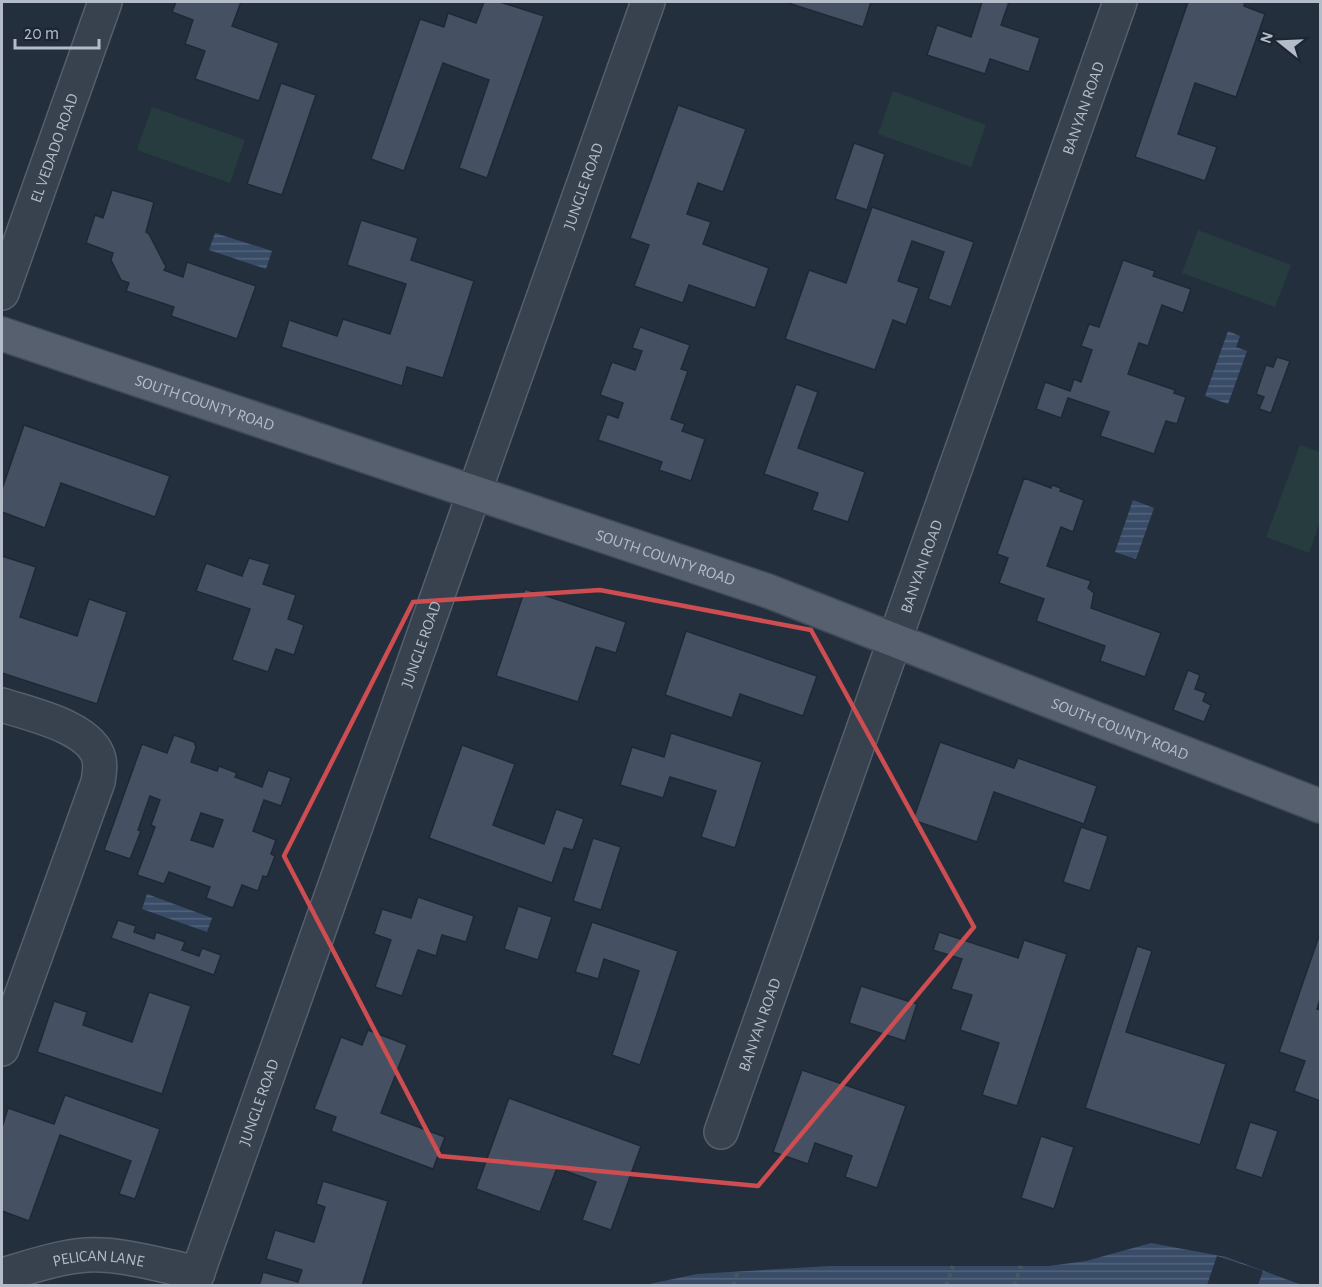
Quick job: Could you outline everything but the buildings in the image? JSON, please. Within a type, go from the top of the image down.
[{"type":"main road","name":"SOUTH COUNTY ROAD","points":[[2,334],[768,591],[1320,806]]},
{"type":"street","name":"EL VEDADO ROAD","points":[[2,293],[105,2]]},
{"type":"street","name":"JUNGLE ROAD","points":[[195,1279],[648,2]]},
{"type":"street","name":"BANYAN ROAD","points":[[721,1132],[1120,2]]},
{"type":"street","points":[[2,705],[69,728],[81,735],[97,752],[100,771],[94,794],[2,1049]]},
{"type":"street","name":"PELICAN LANE","points":[[2,1275],[50,1261],[90,1255],[110,1256],[195,1279]]},
{"type":"path","points":[[946,1286],[952,1266]]},
{"type":"path","points":[[1014,1286],[1021,1266]]},
{"type":"path","points":[[733,1286],[738,1272]]},
{"type":"highlighted area","points":[[600,590],[811,630],[974,927],[758,1186],[440,1156],[284,856],[413,602]]},
{"type":"green space","points":[[893,91],[986,125],[971,167],[878,134]]},
{"type":"green space","points":[[152,107],[245,140],[230,183],[137,150]]},
{"type":"green space","points":[[1198,230],[1291,265],[1275,307],[1182,273]]},
{"type":"green space","points":[[1300,445],[1320,452],[1320,522],[1309,553],[1266,537]]},
{"type":"water","points":[[215,233],[272,251],[266,269],[209,250]]},
{"type":"water","points":[[1228,331],[1240,336],[1236,347],[1247,351],[1228,404],[1205,396]]},
{"type":"water","points":[[1133,500],[1154,508],[1136,559],[1115,552]]},
{"type":"water","points":[[147,894],[212,918],[207,932],[142,909]]},
{"type":"water","points":[[1151,1243],[1226,1257],[1302,1285],[640,1286],[697,1274],[830,1266],[1049,1266],[1086,1261]]},
{"type":"pier","points":[[1217,1256],[1263,1271],[1258,1285],[1207,1285]]}]
